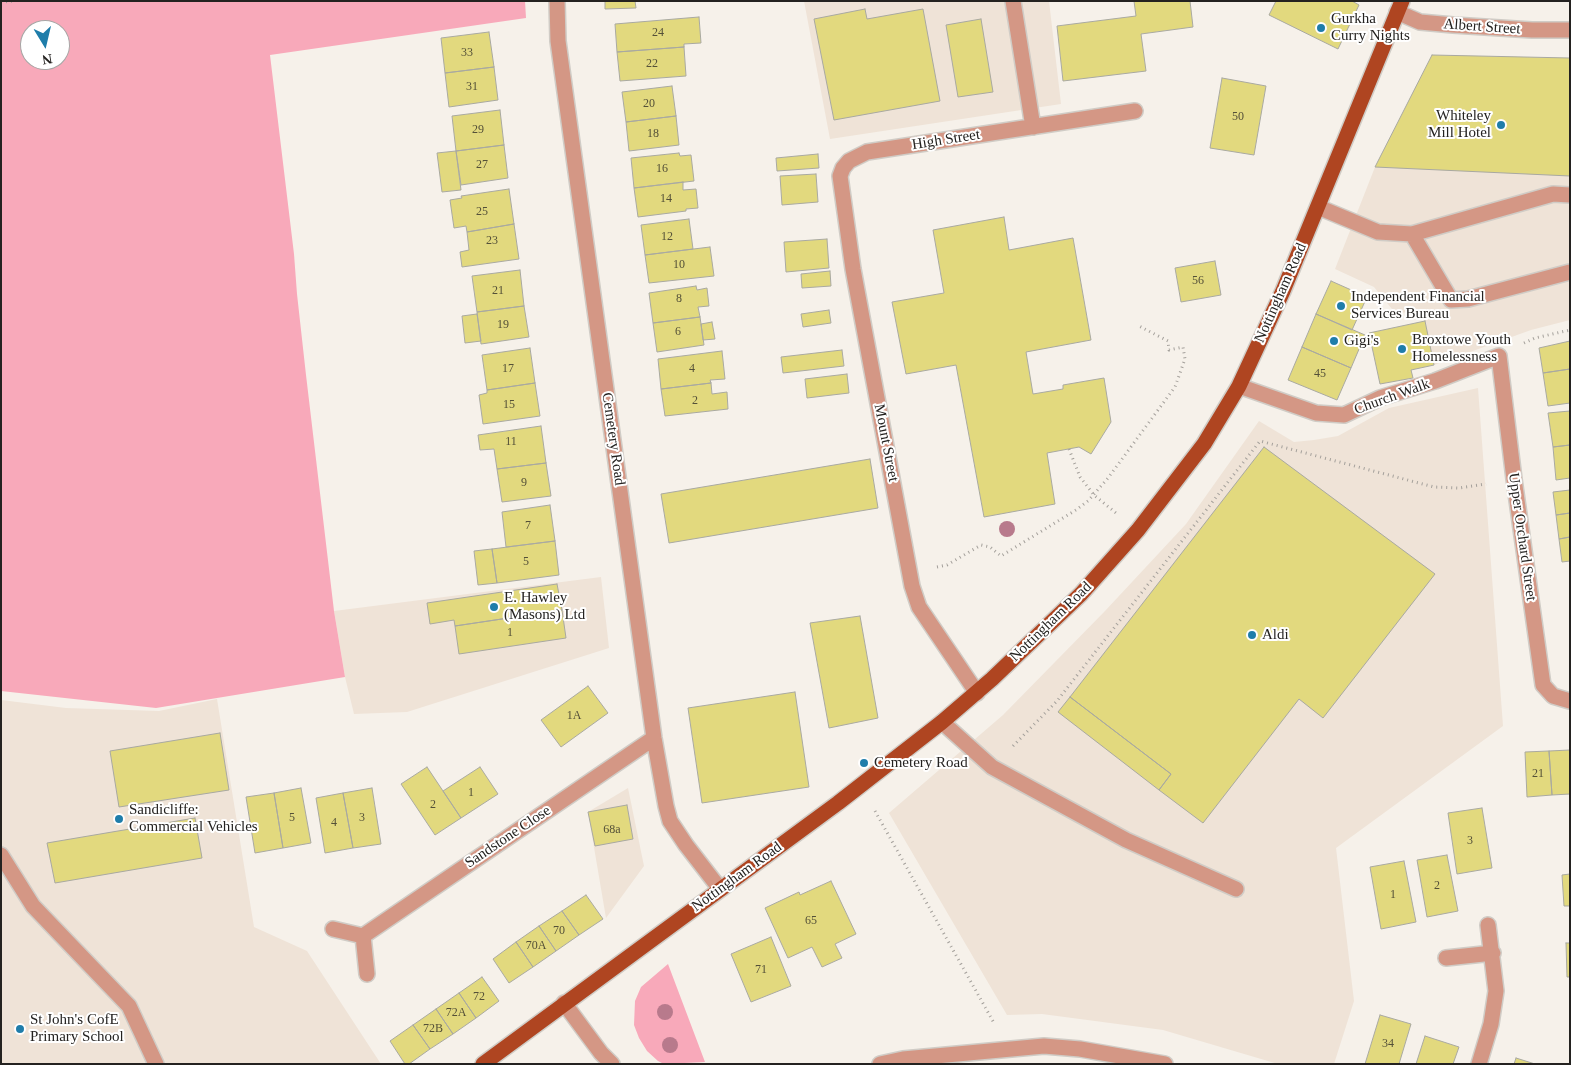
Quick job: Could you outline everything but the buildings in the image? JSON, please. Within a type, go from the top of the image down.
[{"type":"main road","name":"Nottingham Road","points":[[483,1064],[860,786],[942,722],[976,693],[1081,594],[1138,530],[1204,444],[1239,386],[1283,292],[1399,7]]},
{"type":"street","name":"Cemetery Road","points":[[557,1],[558,42],[654,738],[670,821],[720,889]]},
{"type":"street","points":[[1013,1],[1033,127]]},
{"type":"street","name":"Albert Street","points":[[1399,7],[1420,22],[1532,30],[1570,30]]},
{"type":"street","name":"High Street","points":[[840,176],[843,168],[849,161],[867,152],[1135,111]]},
{"type":"street","name":"Mount Street","points":[[840,176],[855,278],[910,573],[919,607],[976,693]]},
{"type":"street","points":[[1318,207],[1378,232],[1412,234],[1553,194],[1570,195]]},
{"type":"street","points":[[1412,234],[1451,300],[1468,299],[1570,272]]},
{"type":"street","name":"Church Walk","points":[[1239,386],[1316,413],[1344,415],[1380,398],[1435,381],[1499,356]]},
{"type":"street","name":"Upper Orchard Street","points":[[1499,356],[1543,685],[1553,696],[1570,701]]},
{"type":"street","points":[[942,722],[992,768],[1126,840],[1236,889]]},
{"type":"street","name":"Sandstone Close","points":[[363,936],[654,738]]},
{"type":"street","points":[[1,855],[33,906],[129,1006],[156,1064]]},
{"type":"street","points":[[1479,1064],[1491,1024],[1496,991],[1493,953],[1488,925]]},
{"type":"street","points":[[333,929],[363,936],[367,974]]},
{"type":"street","points":[[1446,958],[1493,953]]},
{"type":"street","points":[[564,1003],[600,1054],[612,1064]]},
{"type":"street","points":[[880,1064],[903,1059],[1044,1046],[1080,1049],[1165,1064]]},
{"type":"path","points":[[1,2],[15,1]]},
{"type":"path","points":[[910,573],[947,565],[981,545],[990,547],[1002,556],[1076,510],[1094,495],[1135,443],[1175,387],[1185,359],[1183,347],[1169,350],[1168,340],[1137,325]]},
{"type":"path","points":[[1499,356],[1535,338],[1570,330]]},
{"type":"path","points":[[992,768],[1057,702],[1260,441],[1434,487],[1459,488],[1514,479]]},
{"type":"path","points":[[1069,449],[1080,477],[1094,495],[1138,530]]},
{"type":"path","points":[[860,786],[995,1024]]},
{"type":"shaded area","points":[[1,1],[525,1],[526,18],[270,55],[334,611],[345,677],[156,708],[1,691]]},
{"type":"shaded area","points":[[804,1],[1049,1],[1061,104],[830,139]]},
{"type":"shaded area","points":[[1432,55],[1570,58],[1570,320],[1531,330],[1434,365],[1422,309],[1396,314],[1374,287],[1335,269],[1375,167]]},
{"type":"shaded area","points":[[1478,388],[1503,726],[1336,848],[1354,1001],[1334,1064],[1278,1064],[1163,1030],[1042,1014],[1007,1015],[889,813],[1003,715],[1105,611],[1186,524],[1259,421],[1294,442],[1314,440],[1338,436],[1389,408]]},
{"type":"shaded area","points":[[601,577],[609,648],[407,712],[354,714],[345,677],[334,611]]},
{"type":"shaded area","name":"Sandicliffe: Commercial Vehicles","points":[[217,699],[254,927],[307,951],[381,1064],[1,1064],[1,700],[66,708],[159,711]]},
{"type":"shaded area","points":[[628,788],[644,866],[606,918],[588,812]]},
{"type":"shaded area","points":[[668,964],[705,1062],[664,1064],[658,1061],[647,1051],[634,1025],[635,1001],[641,987]]},
{"type":"place","name":"Gurkha Curry Nights","points":[[1321,28]]},
{"type":"place","name":"Whiteley Mill Hotel","points":[[1501,125]]},
{"type":"place","name":"Independent Financial Services Bureau","points":[[1341,306]]},
{"type":"place","name":"Gigi's","points":[[1334,341]]},
{"type":"place","name":"Broxtowe Youth Homelessness","points":[[1402,349]]},
{"type":"place","name":"E. Hawley (Masons) Ltd","points":[[494,607]]},
{"type":"place","name":"Aldi","points":[[1252,635]]},
{"type":"place","name":"Cemetery Road","points":[[864,763]]},
{"type":"place","name":"Sandicliffe: Commercial Vehicles","points":[[119,819]]},
{"type":"place","name":"St John's CofE Primary School","points":[[20,1029]]}]
